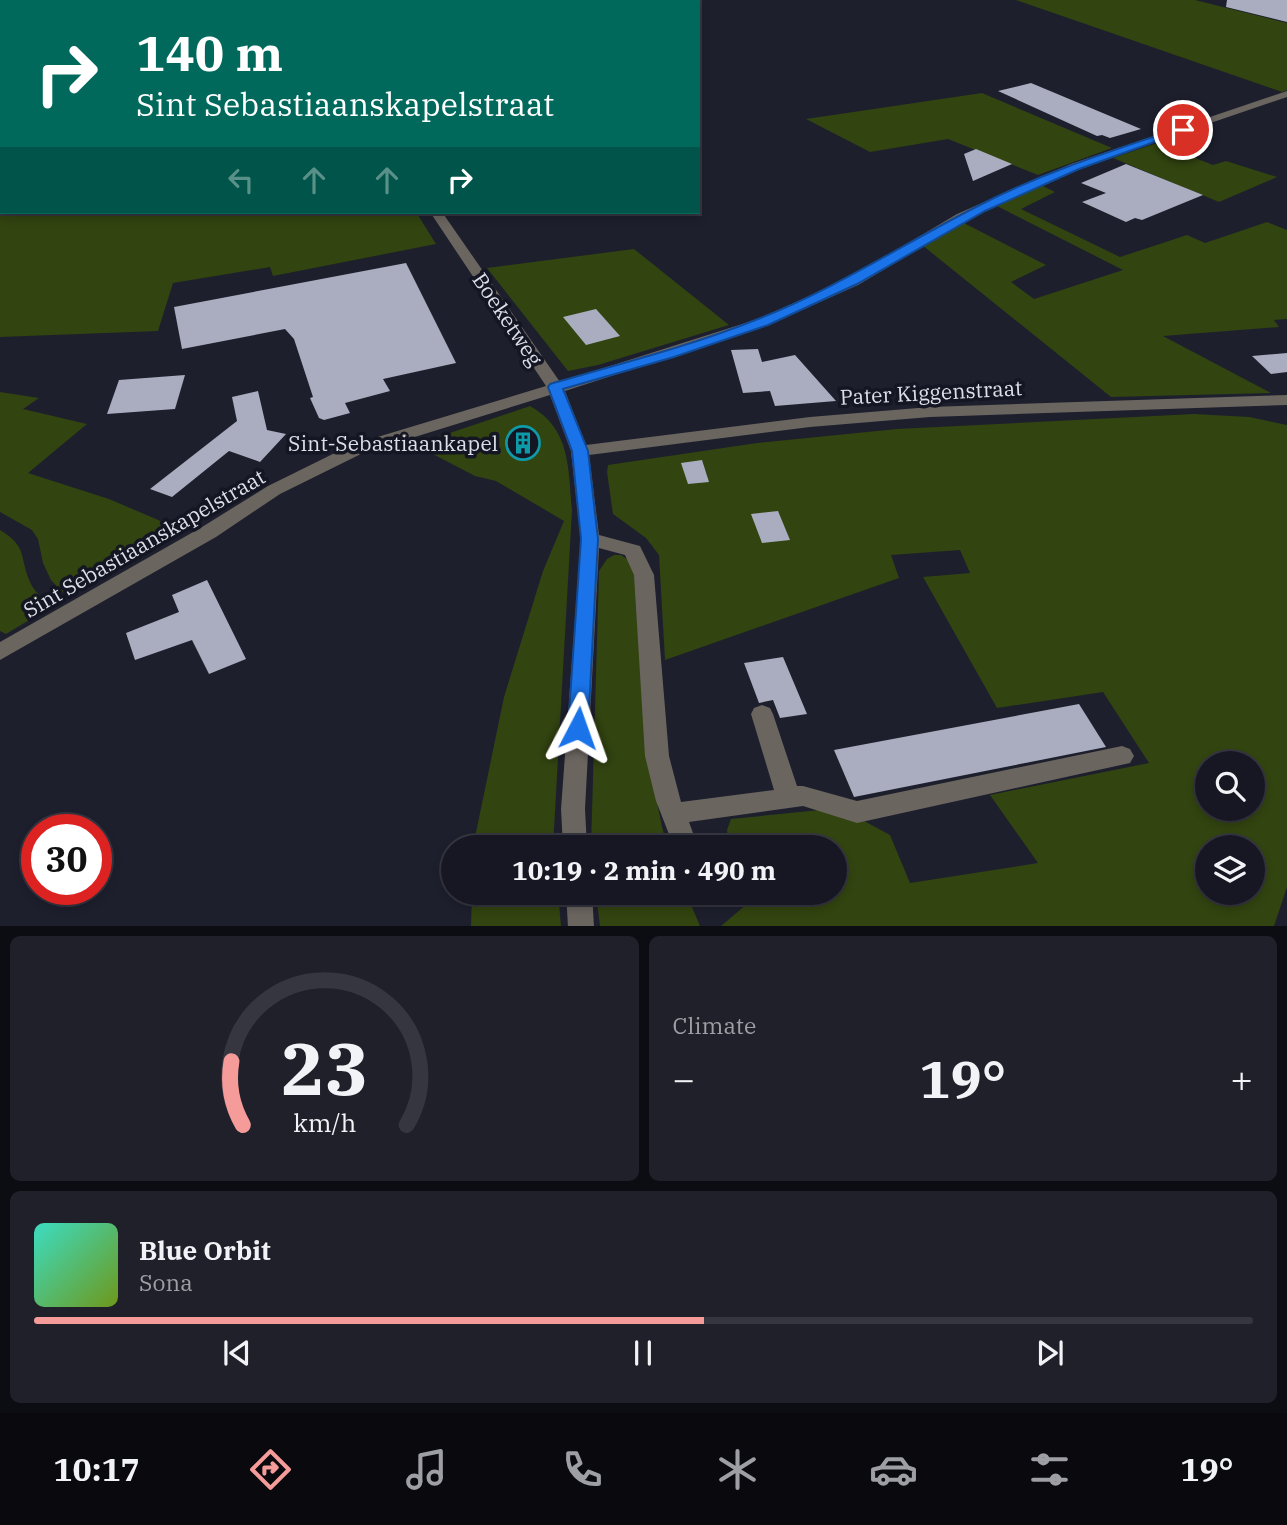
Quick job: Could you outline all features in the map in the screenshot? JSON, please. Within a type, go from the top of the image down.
[{"type":"street","name":"Sint Sebastiaanskapelstraat","points":[[0,652],[209,532],[274,490],[357,449],[669,354],[763,322],[852,282],[962,218],[1075,166],[1287,94]]},
{"type":"street","name":"Boeketweg","points":[[437,214],[555,387],[580,451],[590,539],[573,809],[574,835]]},
{"type":"street","name":"Pater Kiggenstraat","points":[[580,451],[810,422],[930,412],[1287,400]]},
{"type":"street","points":[[590,539],[633,551],[644,575],[657,757],[681,835]]},
{"type":"street","points":[[762,714],[789,798]]},
{"type":"street","points":[[673,814],[803,796],[857,812],[1122,756]]},
{"type":"street","points":[[580,905],[581,926]]},
{"type":"green space","points":[[1016,0],[1195,0],[1287,23],[1287,90],[1282,92]]},
{"type":"green space","points":[[982,93],[1112,148],[1038,175],[948,139],[870,152],[806,119]]},
{"type":"green space","points":[[1157,143],[1213,165],[1226,161],[1277,177],[1219,202],[1113,158]]},
{"type":"green space","points":[[1041,185],[1055,192],[1021,209],[1120,257],[1187,235],[1205,243],[1267,222],[1287,230],[1287,319],[1274,320],[1279,327],[1163,336],[1271,393],[1111,397],[922,245],[962,222],[1046,265],[1011,282],[1034,299],[1123,270],[997,206]]},
{"type":"green space","points":[[0,214],[417,214],[436,244],[273,276],[270,267],[173,283],[158,331],[0,337]]},
{"type":"green space","points":[[634,249],[729,325],[598,365],[568,371],[487,268]]},
{"type":"green space","points":[[0,392],[39,398],[23,409],[87,424],[28,473],[109,499],[184,531],[68,598],[51,580],[43,563],[38,539],[32,530],[0,512]]},
{"type":"green space","points":[[530,406],[553,426],[565,451],[572,510],[554,835],[475,835],[504,697],[543,571],[564,521],[496,481],[475,476],[427,451],[411,446]]},
{"type":"green space","points":[[1194,414],[1249,417],[1287,425],[1287,887],[1274,926],[721,926],[746,905],[847,905],[847,835],[728,835],[731,819],[840,808],[890,835],[910,883],[1038,863],[990,795],[1149,763],[1103,692],[997,708],[923,577],[970,573],[960,550],[891,555],[899,578],[665,660],[659,555],[646,538],[613,514],[608,465],[757,443],[897,429]]},
{"type":"green space","points":[[0,530],[20,549],[32,586],[51,607],[6,634],[0,631]]},
{"type":"green space","points":[[621,555],[636,565],[648,742],[664,835],[591,835],[599,571],[607,559]]},
{"type":"green space","points":[[472,905],[559,905],[561,926],[471,926]]},
{"type":"green space","points":[[597,905],[691,905],[700,926],[600,926]]},
{"type":"building","points":[[1227,0],[1287,0],[1287,22],[1226,7]]},
{"type":"building","points":[[1031,83],[1141,129],[1110,138],[1097,136],[998,91]]},
{"type":"building","points":[[976,149],[1012,164],[973,181],[964,154]]},
{"type":"building","points":[[1126,164],[1203,195],[1142,220],[1135,218],[1126,222],[1082,202],[1106,193],[1081,183]]},
{"type":"building","points":[[406,263],[456,363],[383,379],[390,391],[345,403],[350,413],[324,420],[319,418],[310,398],[313,397],[294,339],[285,329],[182,349],[174,307]]},
{"type":"building","points":[[596,309],[620,336],[586,345],[563,317]]},
{"type":"building","points":[[758,349],[762,362],[795,355],[836,401],[775,406],[770,391],[743,393],[731,350]]},
{"type":"building","points":[[1287,353],[1287,372],[1271,374],[1252,356]]},
{"type":"building","points":[[185,375],[175,409],[107,414],[119,380]]},
{"type":"building","points":[[258,391],[267,430],[286,434],[260,462],[229,451],[172,497],[150,489],[237,421],[232,397]]},
{"type":"building","points":[[702,460],[709,482],[688,484],[681,463]]},
{"type":"building","points":[[778,511],[790,540],[762,543],[751,514]]},
{"type":"building","points":[[207,580],[246,659],[209,674],[192,640],[135,660],[126,633],[179,612],[172,595]]},
{"type":"building","points":[[783,657],[807,714],[780,718],[773,700],[759,703],[744,663]]},
{"type":"building","points":[[1079,704],[1106,747],[854,797],[834,750]]},
{"type":"place","name":"Sint-Sebastiaankapel","points":[[523,443]]},
{"type":"route","points":[[578,728],[590,539],[580,451],[555,387],[669,354],[763,322],[852,282],[962,218],[1075,166],[1183,130]]}]
